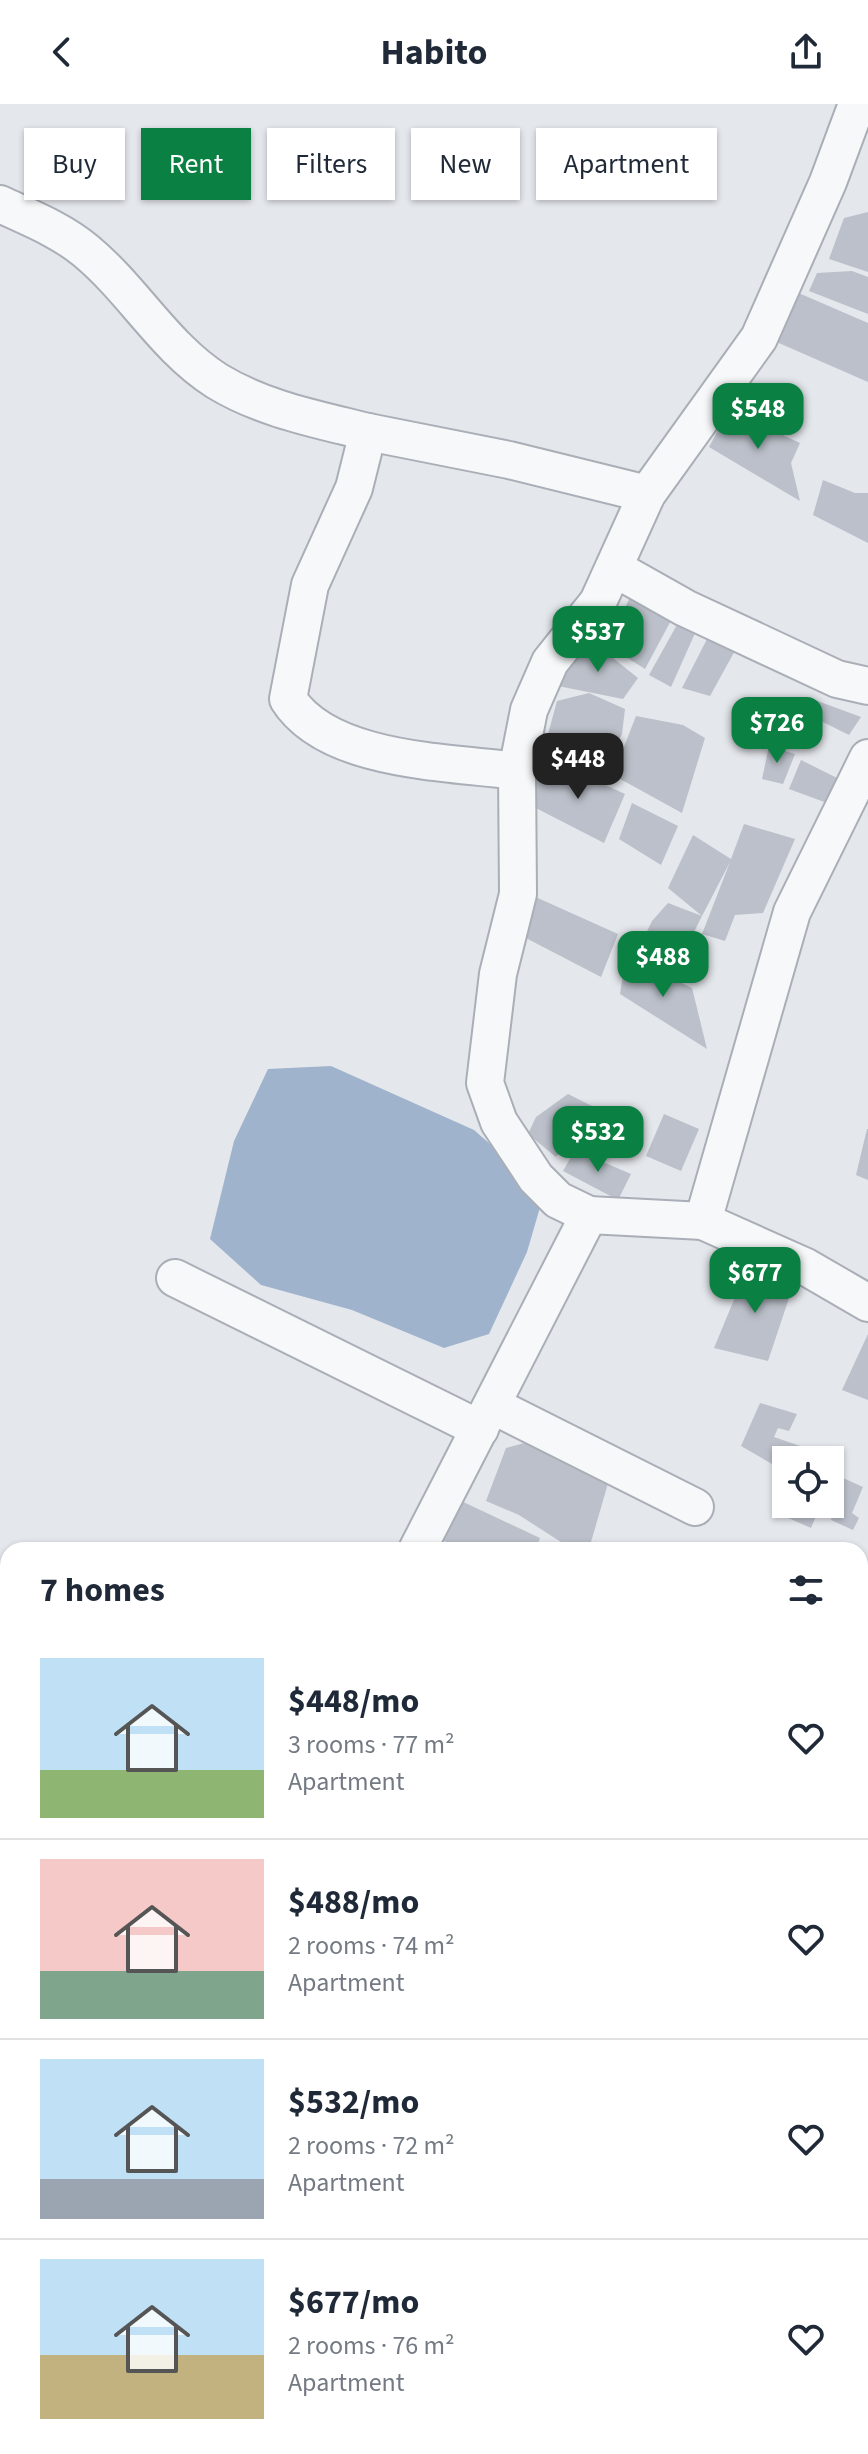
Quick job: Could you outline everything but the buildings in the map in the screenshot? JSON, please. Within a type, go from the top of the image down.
[{"type":"street","points":[[857,104],[828,182],[759,338],[647,494],[598,602],[550,662],[529,710],[517,771],[514,811],[519,877],[498,974],[485,1083],[499,1122],[536,1178],[558,1200],[589,1215],[703,1221],[806,1267],[868,1303]]},
{"type":"street","points":[[0,204],[50,227],[85,250],[172,346],[217,380],[267,406],[368,432],[509,460],[647,494]]},
{"type":"street","points":[[368,432],[354,488],[310,585],[288,699],[300,717],[367,750],[517,771]]},
{"type":"street","points":[[614,568],[685,608],[837,679],[868,686]]},
{"type":"street","points":[[703,1221],[792,912],[868,758]]},
{"type":"street","points":[[421,1542],[589,1215]]},
{"type":"street","points":[[175,1278],[695,1507]]},
{"type":"water","points":[[331,1066],[474,1130],[506,1158],[541,1204],[527,1252],[489,1334],[444,1348],[352,1310],[261,1285],[210,1239],[234,1141],[268,1069]]}]
